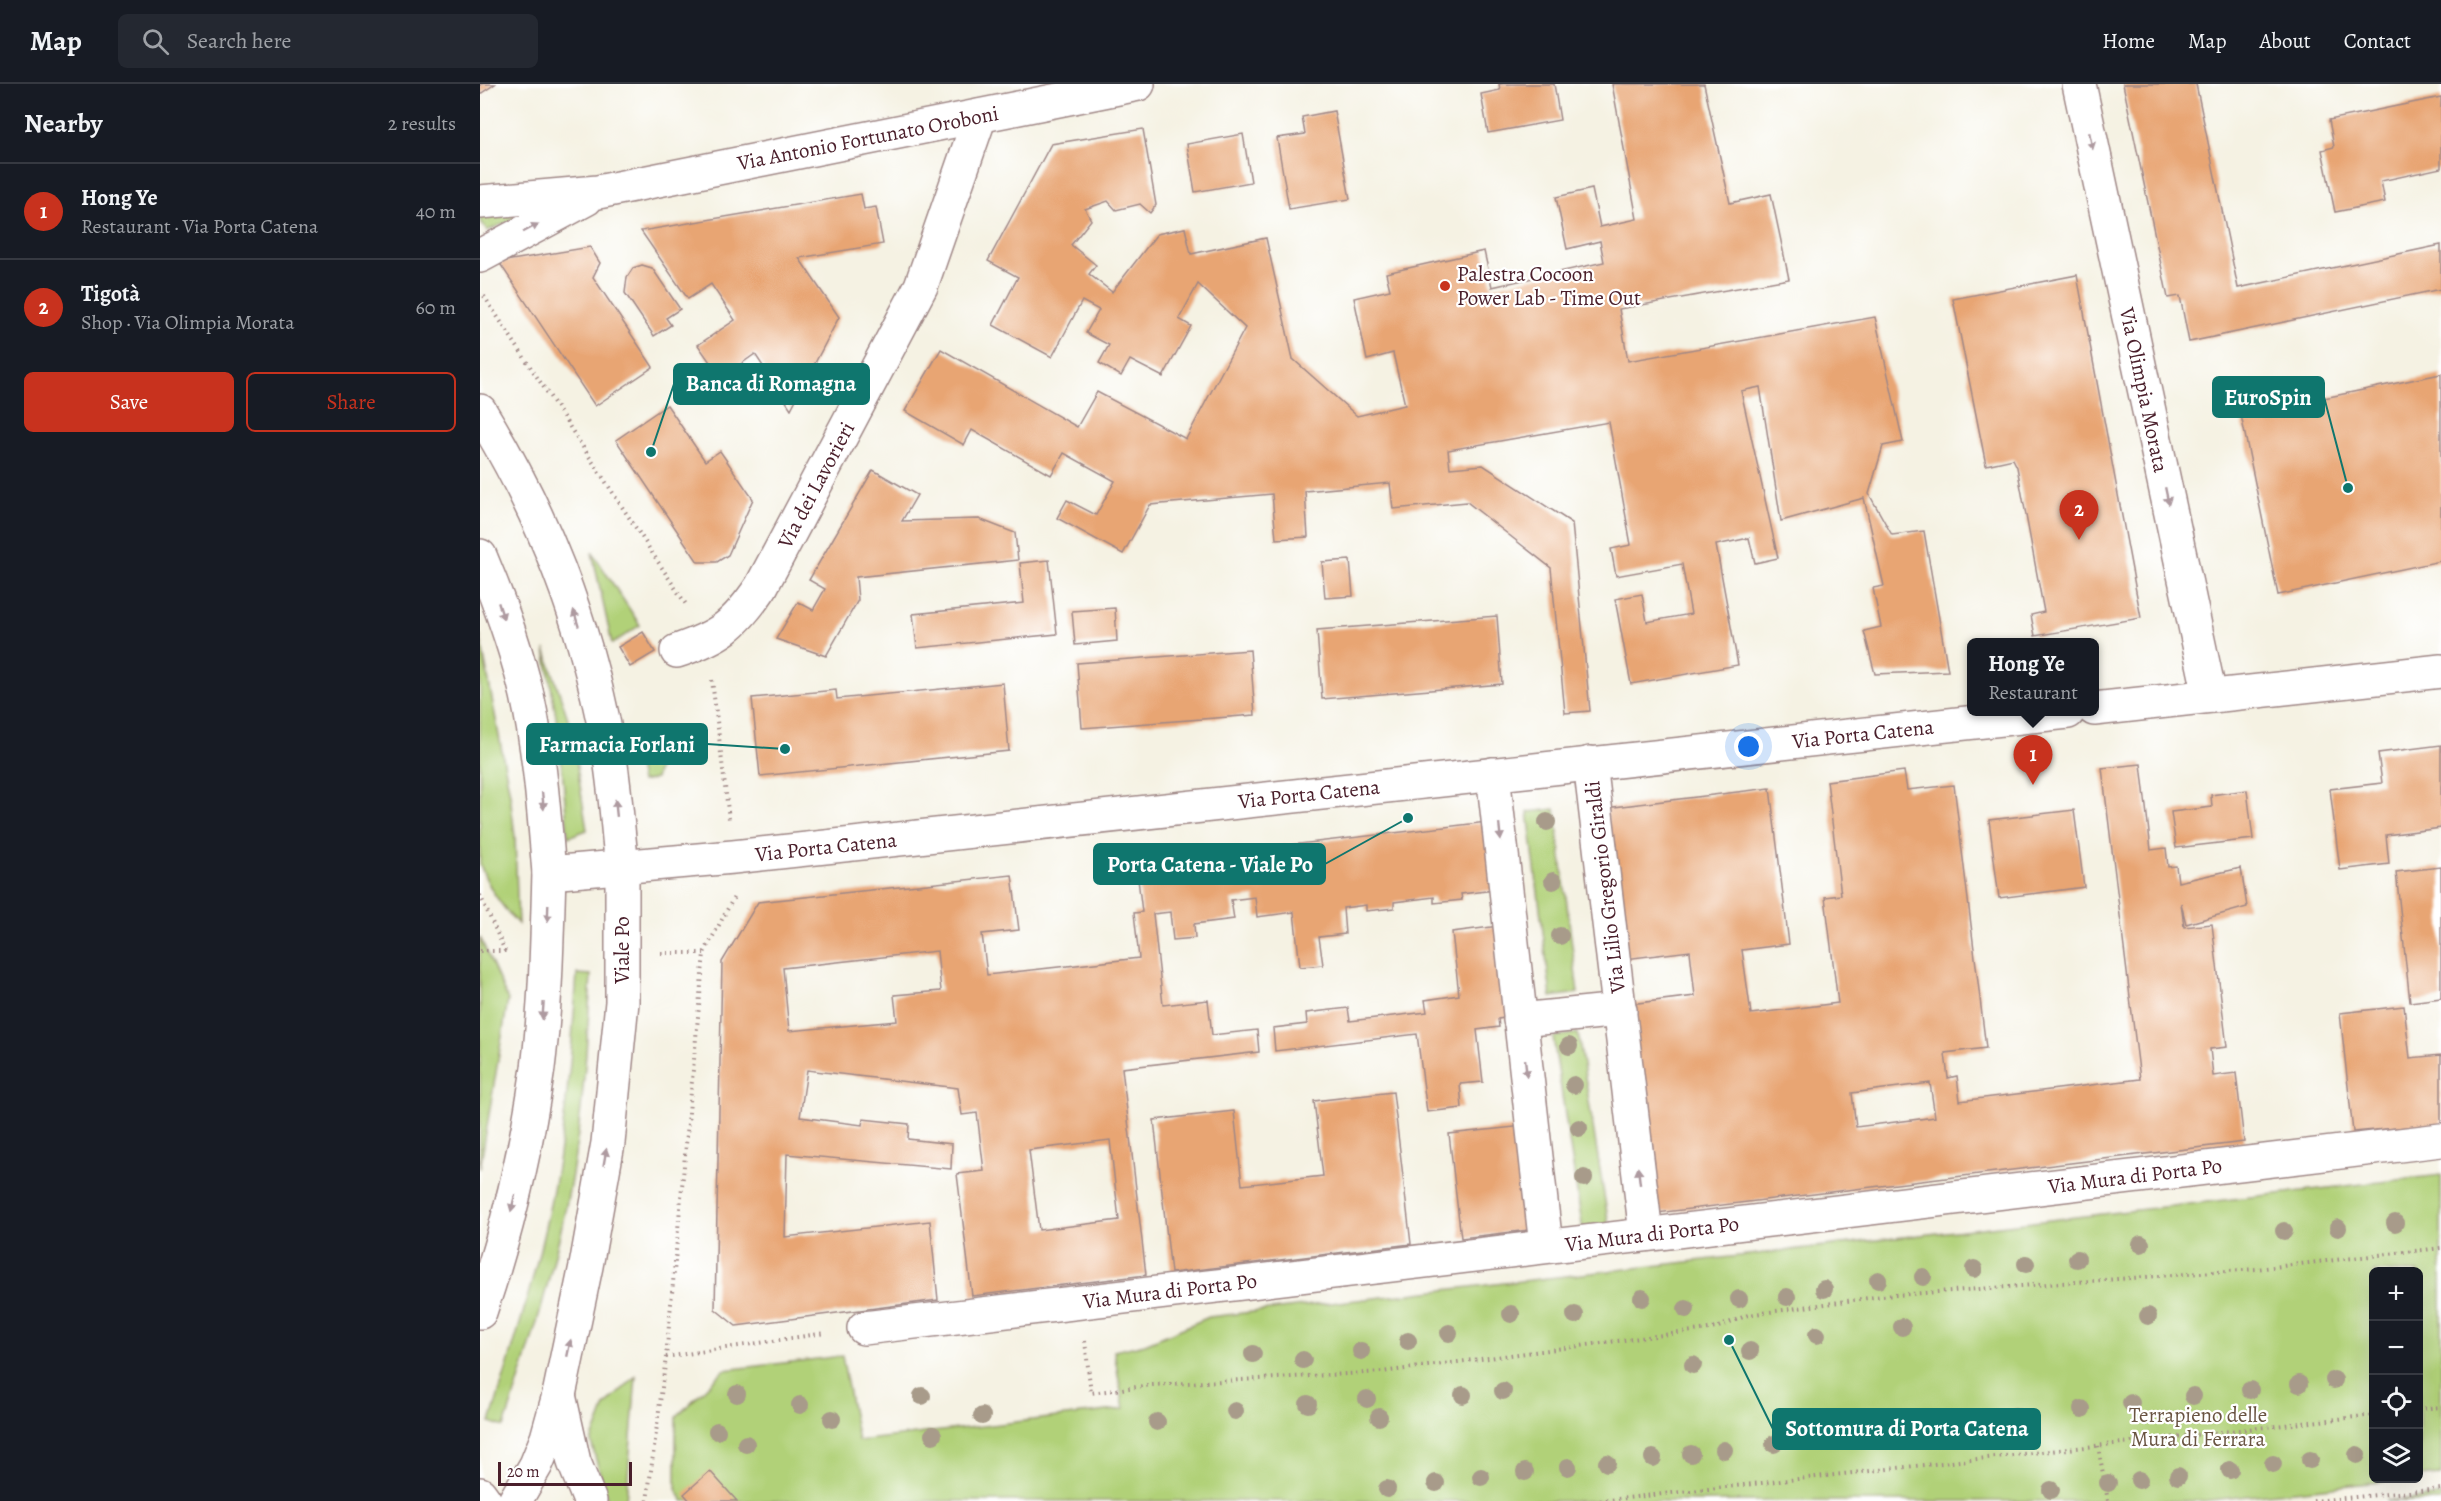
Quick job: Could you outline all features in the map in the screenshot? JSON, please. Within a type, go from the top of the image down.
[{"type":"street","name":"Via Antonio Fortunato Oroboni","points":[[480,202],[598,192],[980,116],[1024,95],[1138,84]]},
{"type":"street","name":"Via Olimpia Morata","points":[[2079,84],[2210,696]]},
{"type":"street","name":"Via dei Lavorieri","points":[[677,651],[706,641],[722,632],[741,615],[761,587],[921,286],[980,116]]},
{"type":"street","name":"Via Antonio Fortunato Oroboni","points":[[480,256],[598,192]]},
{"type":"street","name":"Viale Po","points":[[480,411],[539,517],[576,616],[608,742],[622,867],[622,1002],[609,1132],[586,1266],[559,1395],[547,1438],[536,1465],[515,1501]]},
{"type":"street","points":[[480,556],[497,598],[526,694],[538,757],[549,873],[543,1012],[538,1067],[514,1201],[480,1312]]},
{"type":"street","points":[[2099,708],[2441,671]]},
{"type":"street","name":"Via Porta Catena","points":[[549,873],[733,857],[2022,716]]},
{"type":"street","name":"Via Lilio Gregorio Giraldi","points":[[1590,763],[1646,1234]]},
{"type":"street","points":[[1493,774],[1545,1246]]},
{"type":"street","name":"Via Lilio Gregorio Giraldi","points":[[1520,1020],[1620,1010]]},
{"type":"street","name":"Via Mura di Porta Po","points":[[864,1328],[2441,1140]]},
{"type":"street","points":[[559,1395],[574,1462],[590,1501]]},
{"type":"street","points":[[480,1494],[485,1501]]},
{"type":"path","points":[[480,895],[505,951]]},
{"type":"path","points":[[1080,1302],[1091,1393],[1152,1385],[1382,1372],[1716,1328],[1748,1315],[1882,1296],[2256,1269],[2441,1248]]},
{"type":"path","points":[[666,1357],[864,1328]]},
{"type":"path","points":[[2423,1409],[2441,1407]]},
{"type":"path","points":[[1600,1501],[2369,1415]]},
{"type":"path","points":[[2098,1446],[2108,1501]]},
{"type":"path","points":[[2313,1501],[2441,1489]]},
{"type":"green space","points":[[545,206],[487,231],[480,220],[480,215]]},
{"type":"green space","points":[[592,552],[640,625],[612,644]]},
{"type":"green space","points":[[480,635],[510,794],[515,837],[518,924],[496,896],[480,864]]},
{"type":"green space","points":[[545,649],[571,728],[587,830],[568,837],[560,742]]},
{"type":"green space","points":[[632,731],[666,739],[655,779],[641,782]]},
{"type":"green space","points":[[1555,809],[1578,993],[1551,997],[1528,812]]},
{"type":"green space","points":[[480,937],[508,1000],[480,1169]]},
{"type":"green space","points":[[577,974],[591,975],[584,1078],[575,1154],[565,1211],[550,1274],[504,1427],[490,1422],[518,1332],[549,1210],[566,1102]]},
{"type":"green space","points":[[1578,1033],[1609,1226],[1583,1231],[1553,1037]]},
{"type":"green space","name":"Terrapieno delle Mura di Ferrara","points":[[2441,1175],[2441,1475],[2423,1477],[2423,1267],[2369,1267],[2370,1483],[2202,1501],[683,1501],[676,1489],[676,1417],[724,1370],[842,1356],[858,1441],[1124,1409],[1114,1351],[1145,1344],[1209,1317]]},
{"type":"green space","points":[[636,1376],[626,1501],[608,1501],[591,1442],[605,1406]]},
{"type":"green space","points":[[2441,1496],[2441,1501],[2386,1501]]},
{"type":"building","points":[[480,84],[495,84],[480,94]]},
{"type":"building","points":[[1499,84],[1554,84],[1560,120],[1488,133],[1481,94],[1500,90]]},
{"type":"building","points":[[1612,84],[1704,84],[1730,203],[1771,194],[1789,279],[1619,309],[1628,361],[1875,317],[1903,442],[1883,446],[1869,494],[1892,535],[1924,531],[1948,671],[1875,674],[1864,631],[1881,627],[1873,588],[1884,586],[1864,498],[1781,521],[1760,387],[1741,391],[1778,558],[1755,563],[1749,538],[1716,545],[1738,665],[1631,684],[1615,599],[1642,594],[1647,622],[1691,614],[1682,564],[1616,576],[1611,549],[1631,545],[1609,422],[1448,450],[1450,468],[1483,465],[1572,523],[1590,711],[1565,713],[1551,568],[1467,502],[1393,509],[1390,483],[1305,491],[1308,537],[1276,539],[1272,494],[1150,505],[1123,554],[1057,518],[1067,500],[1096,515],[1115,481],[1064,453],[1051,475],[972,430],[964,445],[905,411],[941,349],[1077,427],[1097,392],[1186,439],[1245,328],[1198,284],[1179,319],[1191,326],[1163,377],[1130,360],[1121,376],[1099,363],[1109,345],[1086,333],[1099,310],[1082,301],[1052,357],[993,325],[1018,277],[988,261],[1051,144],[1143,129],[1156,205],[1150,213],[1140,204],[1116,210],[1108,201],[1085,209],[1091,220],[1071,245],[1096,265],[1089,274],[1112,292],[1157,234],[1185,228],[1191,254],[1266,238],[1293,359],[1357,416],[1405,405],[1393,353],[1367,360],[1354,298],[1390,290],[1386,273],[1484,251],[1492,287],[1604,262],[1600,241],[1567,249],[1556,197],[1592,189],[1600,227],[1637,219]]},
{"type":"building","points":[[2123,84],[2196,84],[2238,288],[2441,245],[2441,289],[2189,342],[2180,296],[2168,298]]},
{"type":"building","points":[[2441,97],[2441,168],[2381,181],[2385,202],[2335,212],[2322,150],[2334,147],[2329,120]]},
{"type":"building","points":[[1334,111],[1350,199],[1289,209],[1277,138],[1305,134],[1302,117]]},
{"type":"building","points":[[1243,134],[1251,182],[1195,192],[1187,144]]},
{"type":"building","points":[[861,194],[864,209],[876,207],[883,244],[799,258],[839,317],[791,409],[755,354],[721,378],[698,345],[735,320],[711,284],[688,299],[641,231]]},
{"type":"building","points":[[590,247],[600,263],[593,277],[653,367],[595,406],[499,262]]},
{"type":"building","points":[[642,265],[652,268],[680,309],[666,318],[671,325],[654,336],[625,293],[627,277],[633,268]]},
{"type":"building","points":[[2077,275],[2141,618],[2035,636],[2031,615],[2044,612],[2017,467],[2013,459],[1986,465],[1953,299]]},
{"type":"building","points":[[2441,374],[2441,561],[2278,595],[2241,415]]},
{"type":"building","points":[[667,405],[705,461],[720,451],[753,499],[728,555],[717,562],[698,562],[616,440]]},
{"type":"building","points":[[873,470],[917,495],[902,521],[979,519],[1015,533],[1018,560],[856,577],[858,600],[826,656],[776,639],[798,602],[813,610],[825,589],[809,580]]},
{"type":"building","points":[[1049,560],[1057,634],[917,648],[913,614],[1024,603],[1020,563]]},
{"type":"building","points":[[1350,560],[1353,596],[1325,598],[1322,562]]},
{"type":"building","points":[[1115,608],[1117,641],[1075,645],[1072,611]]},
{"type":"building","points":[[1497,616],[1502,684],[1322,699],[1317,630]]},
{"type":"building","points":[[643,632],[655,652],[630,667],[618,647]]},
{"type":"building","points":[[1250,650],[1255,715],[1082,728],[1077,663]]},
{"type":"building","points":[[1003,683],[1009,751],[760,776],[752,698],[836,690],[837,699]]},
{"type":"building","points":[[2441,745],[2441,828],[2386,835],[2389,864],[2340,870],[2330,789],[2382,783],[2378,753]]},
{"type":"building","points":[[2141,764],[2151,850],[2166,848],[2168,867],[2176,866],[2178,882],[2241,868],[2247,907],[2186,924],[2181,903],[2184,927],[2212,924],[2227,1047],[2210,1049],[2213,1076],[2236,1073],[2244,1142],[1657,1213],[1630,1004],[1695,996],[1690,951],[1625,959],[1606,808],[1770,788],[1789,944],[1742,950],[1751,1014],[1838,1003],[1825,897],[1841,895],[1827,781],[1904,771],[1907,790],[1954,785],[1986,1048],[1945,1053],[1948,1078],[1957,1076],[1960,1101],[2140,1079],[2102,768]],"holes":[[[1930,1083],[1935,1117],[1856,1127],[1852,1093]]]},
{"type":"building","points":[[2247,790],[2253,839],[2176,848],[2171,812],[2212,807],[2211,795]]},
{"type":"building","points":[[2074,810],[2084,887],[1999,898],[1989,820]]},
{"type":"building","points":[[1487,822],[1495,890],[1461,894],[1462,900],[1434,903],[1434,897],[1394,902],[1394,908],[1366,911],[1366,905],[1343,908],[1345,934],[1319,937],[1323,965],[1300,967],[1294,912],[1257,917],[1255,897],[1231,900],[1234,919],[1194,924],[1195,938],[1173,940],[1170,912],[1153,914],[1163,1005],[1208,1000],[1212,1035],[1257,1030],[1259,1052],[1122,1068],[1146,1275],[972,1296],[957,1174],[984,1171],[977,1113],[962,1115],[958,1088],[807,1070],[800,1117],[862,1125],[863,1119],[909,1124],[908,1139],[952,1144],[951,1169],[787,1154],[785,1237],[930,1221],[938,1300],[736,1326],[715,1309],[722,962],[758,902],[1012,875],[1019,930],[982,934],[987,975],[1139,958],[1134,913],[1142,912],[1136,863]],"holes":[[[937,951],[941,991],[894,995],[897,1021],[789,1031],[783,968]],[[1110,1140],[1119,1220],[1039,1230],[1029,1150]]]},
{"type":"building","points":[[2441,867],[2441,998],[2410,1002],[2396,872]]},
{"type":"building","points":[[1499,926],[1511,1017],[1498,1019],[1499,1027],[1477,1030],[1483,1082],[1460,1084],[1462,1108],[1427,1112],[1417,1034],[1275,1051],[1273,1028],[1307,1024],[1306,1013],[1348,1008],[1350,1021],[1427,1012],[1425,1000],[1459,995],[1452,932]]},
{"type":"building","points":[[2404,1006],[2410,1058],[2441,1055],[2441,1124],[2353,1132],[2340,1013]]},
{"type":"building","points":[[1393,1092],[1411,1244],[1171,1273],[1154,1120],[1234,1111],[1242,1185],[1323,1176],[1314,1101]]},
{"type":"building","points":[[1524,1126],[1537,1229],[1461,1238],[1449,1134]]},
{"type":"building","points":[[710,1471],[737,1501],[690,1501],[684,1494]]},
{"type":"place","name":"Palestra Cocoon Power Lab - Time Out","points":[[1445,286]]},
{"type":"place","name":"Banca di Romagna","points":[[651,452]]},
{"type":"place","name":"EuroSpin","points":[[2348,488]]},
{"type":"place","name":"Tigotà","points":[[2079,540]]},
{"type":"place","name":"Farmacia Forlani","points":[[785,749]]},
{"type":"place","name":"Hong Ye","points":[[2033,785]]},
{"type":"place","name":"Porta Catena - Viale Po","points":[[1408,818]]},
{"type":"place","name":"Sottomura di Porta Catena","points":[[1729,1340]]}]
